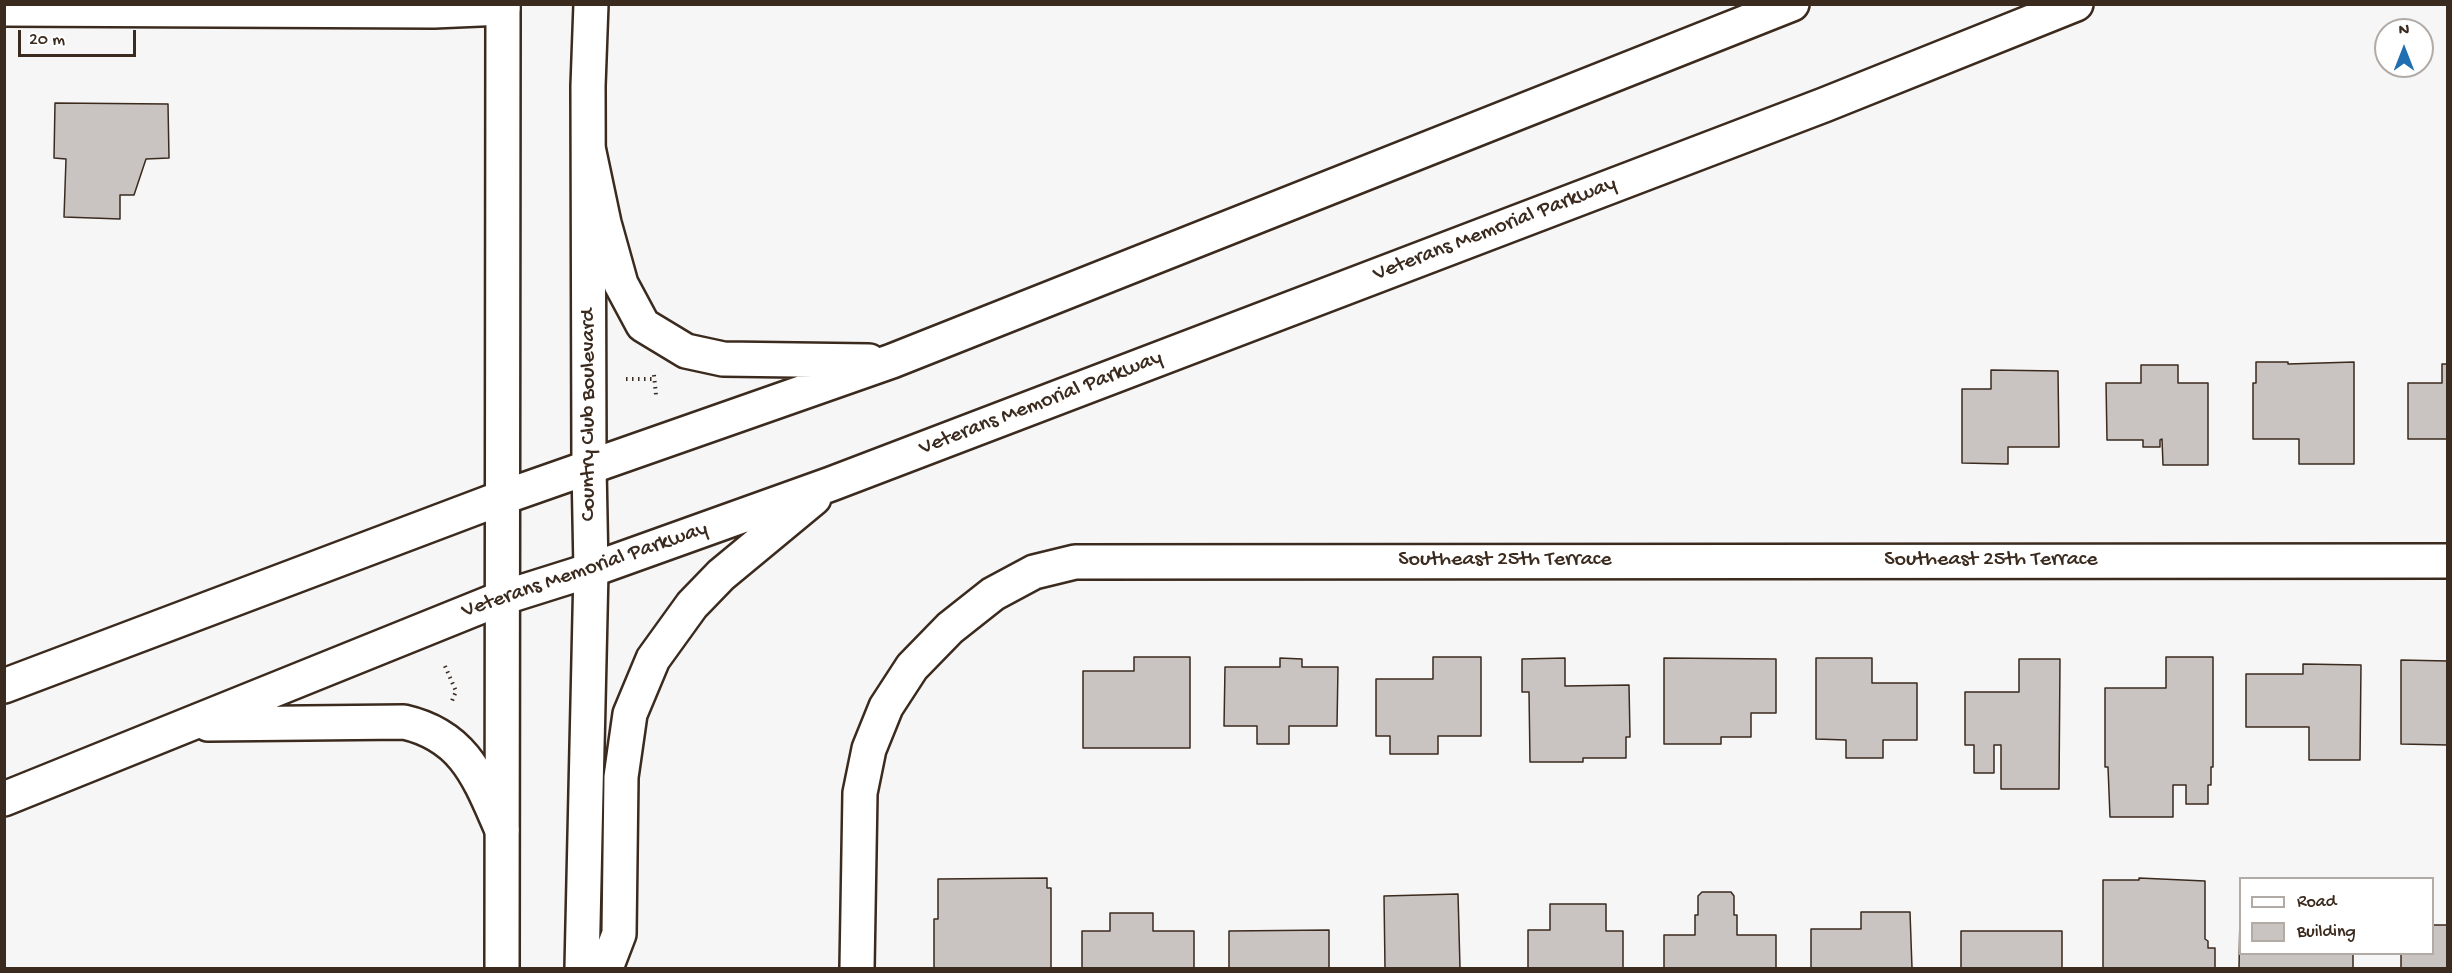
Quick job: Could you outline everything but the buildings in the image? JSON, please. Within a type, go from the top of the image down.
[{"type":"main road","name":"Country Club Boulevard","points":[[582,969],[591,570],[589,152],[591,4]]},
{"type":"main road","points":[[4,686],[504,497],[892,361],[1792,4]]},
{"type":"main road","name":"Veterans Memorial Parkway","points":[[4,799],[502,598],[591,570],[831,484],[1824,105],[2076,4]]},
{"type":"main road","points":[[4,9],[434,11],[503,6],[502,969]]},
{"type":"main road","points":[[589,152],[604,223],[621,284],[643,325],[686,351],[723,359],[892,361]]},
{"type":"main road","points":[[606,969],[619,934],[621,777],[630,714],[653,659],[692,605],[721,575],[831,484]]},
{"type":"main road","name":"Southeast 25th Terrace","points":[[857,969],[860,793],[868,749],[886,708],[912,667],[950,628],[993,594],[1034,572],[1075,562],[2448,561]]},
{"type":"main road","points":[[191,724],[404,722],[422,726],[458,748],[482,783],[502,830]]},
{"type":"path","points":[[622,379],[655,379]]},
{"type":"path","points":[[445,666],[456,691],[452,702]]}]
